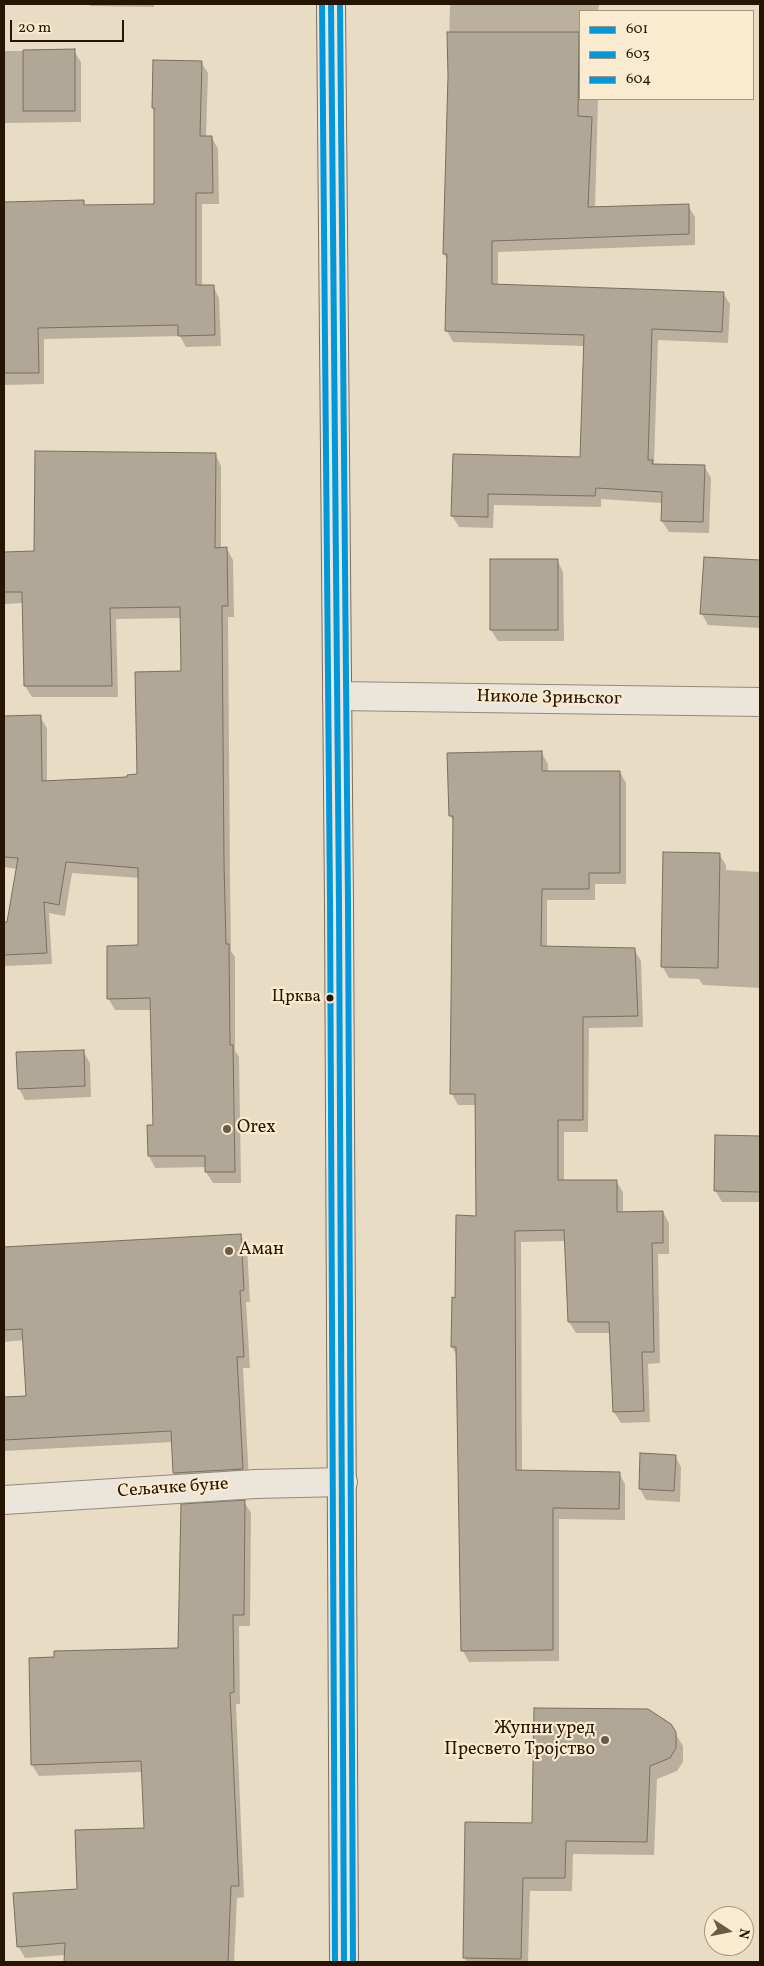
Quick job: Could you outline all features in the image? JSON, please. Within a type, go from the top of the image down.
[{"type":"main road","points":[[331,4],[343,1482],[344,1962]]},
{"type":"main road","name":"Николе Зрињског","points":[[337,696],[760,702]]},
{"type":"main road","name":"Сељачке буне","points":[[4,1500],[256,1484],[343,1482]]},
{"type":"building","points":[[447,32],[579,32],[578,116],[592,117],[588,207],[689,204],[689,234],[492,241],[492,284],[724,292],[722,332],[652,329],[648,460],[653,460],[652,464],[705,465],[703,522],[661,521],[662,492],[596,488],[595,496],[488,494],[488,517],[451,516],[453,454],[580,457],[584,335],[445,331],[447,254],[443,254],[448,76]]},
{"type":"building","points":[[75,49],[75,111],[23,111],[23,50]]},
{"type":"building","points":[[153,60],[202,61],[200,136],[212,136],[213,193],[196,193],[196,285],[214,285],[215,335],[178,336],[178,325],[38,328],[39,373],[4,373],[4,202],[84,200],[84,205],[154,204]]},
{"type":"building","points":[[35,451],[216,453],[215,548],[227,547],[228,606],[222,606],[224,863],[226,944],[229,944],[230,1045],[233,1045],[235,1172],[205,1172],[205,1156],[148,1156],[147,1125],[153,1125],[150,998],[107,999],[107,946],[138,945],[138,868],[66,862],[59,905],[44,902],[47,953],[4,955],[4,922],[7,922],[18,858],[4,857],[4,716],[41,715],[42,781],[127,777],[127,775],[137,774],[135,672],[181,671],[180,607],[110,608],[112,686],[24,686],[22,592],[4,592],[4,552],[34,551]]},
{"type":"building","points":[[704,557],[760,560],[760,617],[700,614]]},
{"type":"building","points":[[490,559],[558,559],[558,630],[490,630]]},
{"type":"building","points":[[542,751],[542,771],[620,771],[620,873],[589,873],[589,889],[542,889],[541,946],[635,948],[638,1016],[583,1017],[583,1120],[558,1120],[558,1180],[617,1180],[617,1212],[663,1211],[663,1243],[652,1243],[654,1352],[642,1352],[644,1411],[613,1412],[609,1322],[568,1322],[564,1230],[515,1231],[516,1470],[620,1472],[619,1509],[553,1508],[553,1650],[461,1651],[456,1347],[451,1347],[452,1297],[455,1298],[456,1215],[476,1216],[475,1094],[450,1094],[453,816],[449,816],[447,753]]},
{"type":"building","points":[[663,852],[720,853],[718,968],[661,967]]},
{"type":"building","points":[[84,1050],[85,1086],[18,1089],[16,1052]]},
{"type":"building","points":[[715,1135],[760,1136],[760,1192],[714,1191]]},
{"type":"building","points":[[241,1234],[244,1290],[240,1291],[244,1357],[237,1357],[243,1469],[173,1473],[171,1431],[4,1440],[4,1397],[26,1396],[22,1329],[4,1330],[4,1247]]},
{"type":"building","points":[[640,1453],[676,1455],[674,1491],[639,1489]]},
{"type":"building","points":[[245,1500],[244,1615],[233,1615],[234,1692],[230,1693],[239,1886],[231,1886],[228,1962],[64,1962],[65,1943],[17,1947],[13,1893],[77,1889],[75,1830],[144,1828],[141,1761],[31,1765],[29,1658],[54,1657],[54,1651],[178,1648],[181,1504]]},
{"type":"building","points":[[534,1708],[648,1709],[671,1724],[676,1732],[676,1748],[670,1758],[650,1766],[647,1842],[566,1841],[565,1878],[523,1878],[521,1959],[463,1958],[465,1822],[532,1823]]},
{"type":"transit line","name":"603","points":[[322,4],[330,902],[335,1962]]},
{"type":"transit line","name":"601","points":[[331,4],[339,902],[344,1962]]},
{"type":"transit line","name":"604","points":[[340,4],[348,902],[353,1962]]},
{"type":"place","name":"Црква","points":[[330,998]]},
{"type":"place","name":"Orex","points":[[227,1129]]},
{"type":"place","name":"Аман","points":[[229,1251]]},
{"type":"place","name":"Жупни уред Пресвето Тројство","points":[[605,1740]]}]
